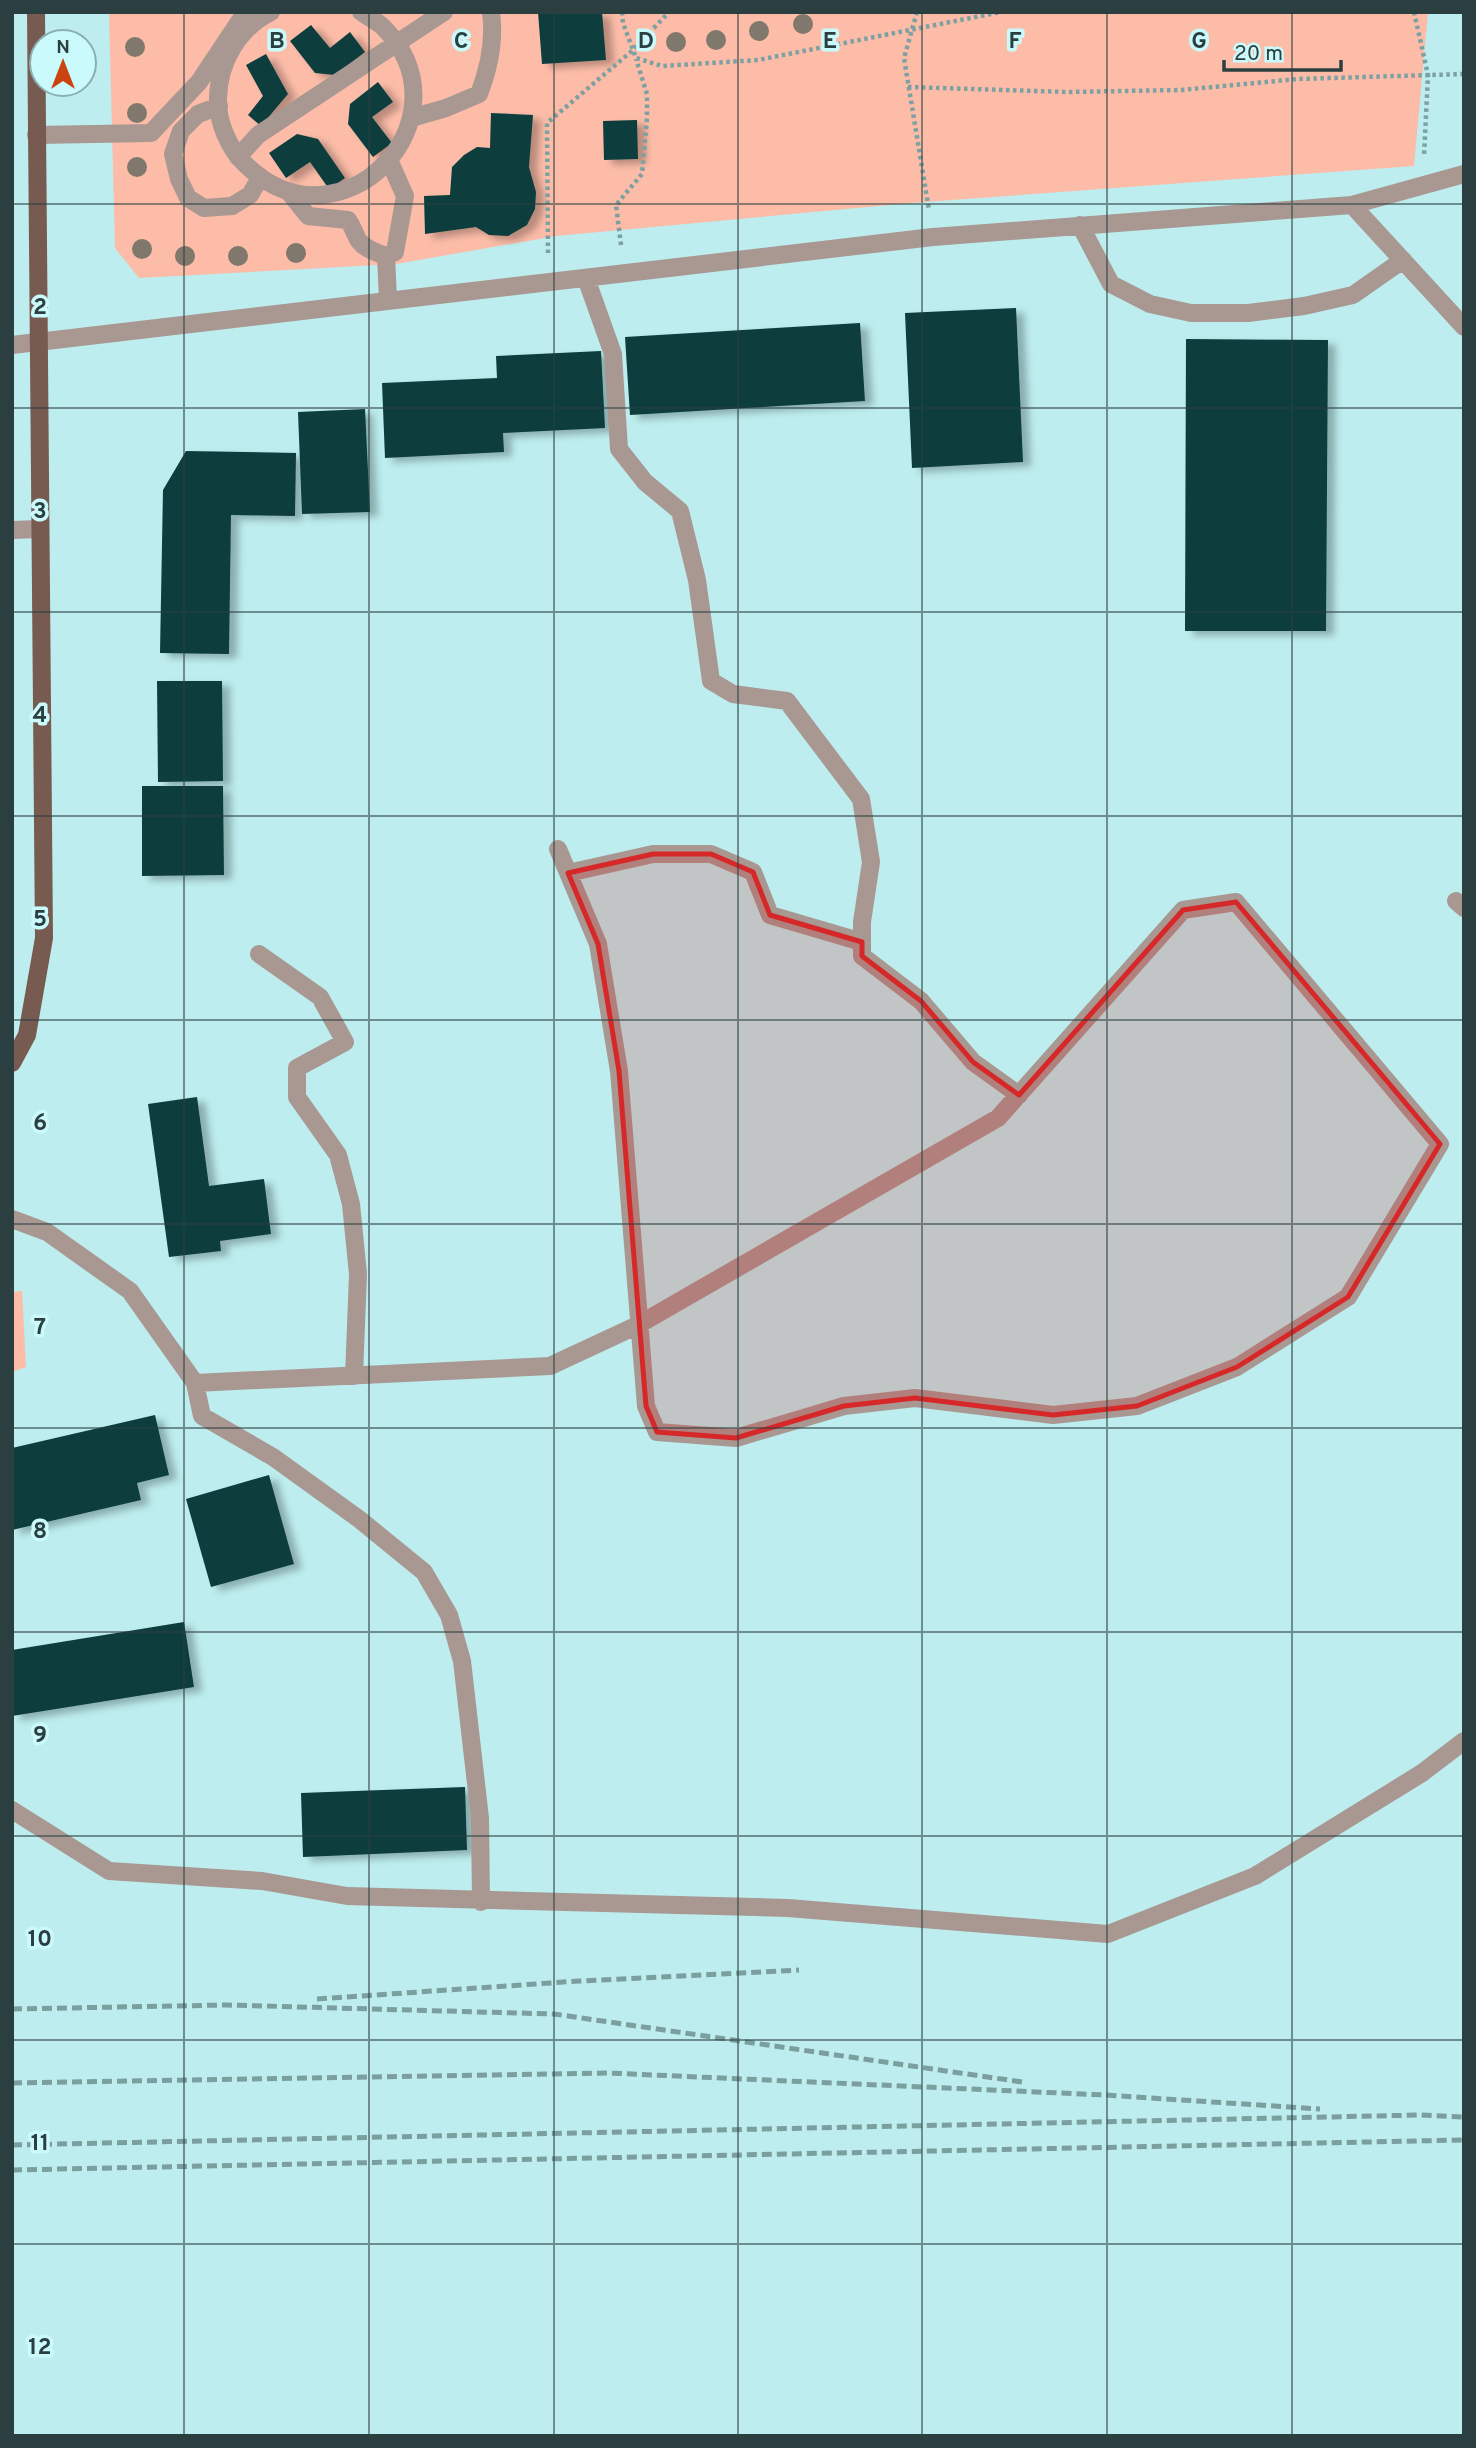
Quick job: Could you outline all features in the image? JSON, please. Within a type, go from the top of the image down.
[{"type":"main road","points":[[12,1063],[27,1035],[44,938],[36,12]]},
{"type":"street","points":[[36,135],[152,133],[199,82],[243,16],[250,12]]},
{"type":"street","points":[[271,12],[257,19],[236,41],[222,69],[219,106],[223,130],[238,157],[260,178],[288,191],[318,195],[349,190],[376,175],[398,150],[411,118],[413,85],[402,53],[382,26],[361,12]]},
{"type":"street","points":[[238,157],[258,135],[443,12]]},
{"type":"street","points":[[411,118],[446,108],[479,94],[489,67],[491,12]]},
{"type":"street","points":[[219,106],[198,114],[181,131],[173,154],[178,179],[188,198],[204,208],[232,206],[250,195],[260,178]]},
{"type":"street","points":[[288,191],[308,216],[348,220],[356,230],[358,240],[370,250],[386,256],[395,252],[405,195],[389,160]]},
{"type":"street","points":[[12,345],[933,237],[1352,205],[1464,174]]},
{"type":"street","points":[[1352,205],[1464,327]]},
{"type":"street","points":[[1080,225],[1111,284],[1150,304],[1191,313],[1248,313],[1304,306],[1353,295],[1403,260]]},
{"type":"street","points":[[386,256],[388,300]]},
{"type":"street","points":[[586,278],[612,354],[619,449],[645,482],[680,511],[697,580],[711,681],[733,694],[787,701],[861,799],[871,862],[862,922],[862,956],[921,1001],[973,1062],[1018,1095]]},
{"type":"street","points":[[12,530],[40,529]]},
{"type":"street","points":[[195,1383],[550,1366],[621,1335],[638,1325],[998,1118],[1183,910],[1236,902],[1440,1144],[1348,1297],[1237,1367],[1137,1406],[1053,1415],[915,1398],[844,1406],[736,1438],[657,1432],[646,1406],[638,1325],[619,1071],[598,944],[558,849]]},
{"type":"street","points":[[568,873],[653,854],[711,854],[753,872],[770,915],[862,942]]},
{"type":"street","points":[[259,954],[320,997],[345,1042],[297,1068],[297,1097],[338,1155],[351,1204],[358,1274],[354,1376]]},
{"type":"street","points":[[12,1219],[47,1232],[131,1291],[195,1383],[202,1416],[273,1457],[359,1519],[424,1572],[449,1615],[462,1661],[480,1818],[481,1902]]},
{"type":"street","points":[[12,1810],[109,1871],[262,1881],[347,1896],[481,1902],[788,1908],[1108,1934],[1255,1876],[1422,1773],[1464,1741]]},
{"type":"path","points":[[622,12],[623,23],[647,94],[642,173],[616,205],[624,273]]},
{"type":"path","points":[[548,282],[547,123],[633,50],[669,12]]},
{"type":"path","points":[[917,12],[904,58],[933,237]]},
{"type":"path","points":[[636,58],[662,66],[758,60],[1001,12]]},
{"type":"path","points":[[1414,12],[1428,75],[1422,185]]},
{"type":"path","points":[[908,87],[1068,92],[1181,90],[1298,79],[1464,74]]},
{"type":"highlighted area","points":[[653,854],[711,854],[753,872],[770,915],[862,942],[862,956],[921,1001],[973,1062],[1019,1095],[1183,910],[1236,902],[1440,1144],[1348,1297],[1237,1367],[1137,1406],[1053,1415],[915,1398],[844,1406],[736,1438],[657,1432],[646,1406],[619,1071],[598,944],[568,873]]},
{"type":"shaded area","points":[[109,12],[1428,12],[1414,166],[911,203],[556,236],[396,264],[139,278],[115,248]]},
{"type":"shaded area","points":[[22,1291],[26,1367],[12,1372],[12,1292]]},
{"type":"building","points":[[538,12],[602,12],[606,60],[542,64]]},
{"type":"building","points":[[311,25],[330,48],[350,32],[365,52],[335,75],[315,73],[290,41]]},
{"type":"building","points":[[266,54],[288,94],[261,126],[248,115],[263,96],[246,65]]},
{"type":"building","points":[[378,82],[393,102],[372,117],[392,143],[373,157],[348,124],[350,104]]},
{"type":"building","points":[[491,113],[533,115],[529,167],[536,192],[535,209],[527,225],[508,236],[489,235],[476,227],[425,234],[424,196],[450,195],[452,167],[477,147],[490,148]]},
{"type":"building","points":[[637,120],[638,159],[604,160],[603,121]]},
{"type":"building","points":[[297,134],[318,139],[345,178],[329,189],[310,162],[286,178],[269,153]]},
{"type":"building","points":[[1016,308],[1023,462],[912,468],[905,313]]},
{"type":"building","points":[[860,323],[865,401],[630,415],[625,337]]},
{"type":"building","points":[[1186,339],[1328,340],[1326,631],[1185,631]]},
{"type":"building","points":[[601,351],[605,428],[503,433],[504,452],[385,458],[382,383],[497,378],[496,356]]},
{"type":"building","points":[[365,409],[370,512],[302,514],[298,412]]},
{"type":"building","points":[[186,451],[296,453],[295,516],[231,515],[229,654],[160,653],[163,490]]},
{"type":"building","points":[[157,681],[222,681],[223,781],[158,782]]},
{"type":"building","points":[[142,786],[223,786],[224,875],[142,876]]},
{"type":"building","points":[[197,1097],[209,1186],[264,1179],[271,1234],[220,1241],[221,1251],[169,1257],[148,1104]]},
{"type":"building","points":[[155,1415],[169,1475],[137,1483],[141,1500],[12,1530],[12,1448]]},
{"type":"building","points":[[269,1475],[294,1564],[211,1587],[186,1499]]},
{"type":"building","points":[[184,1622],[194,1687],[12,1716],[12,1650]]},
{"type":"building","points":[[465,1787],[467,1850],[303,1857],[301,1793]]},
{"type":"railway","points":[[317,1999],[579,1981],[799,1970]]},
{"type":"railway","points":[[12,2009],[227,2005],[554,2014],[1022,2082]]},
{"type":"railway","points":[[12,2083],[608,2073],[1105,2095],[1320,2109]]},
{"type":"railway","points":[[12,2145],[1421,2115],[1464,2117]]},
{"type":"railway","points":[[12,2170],[1464,2140]]}]
